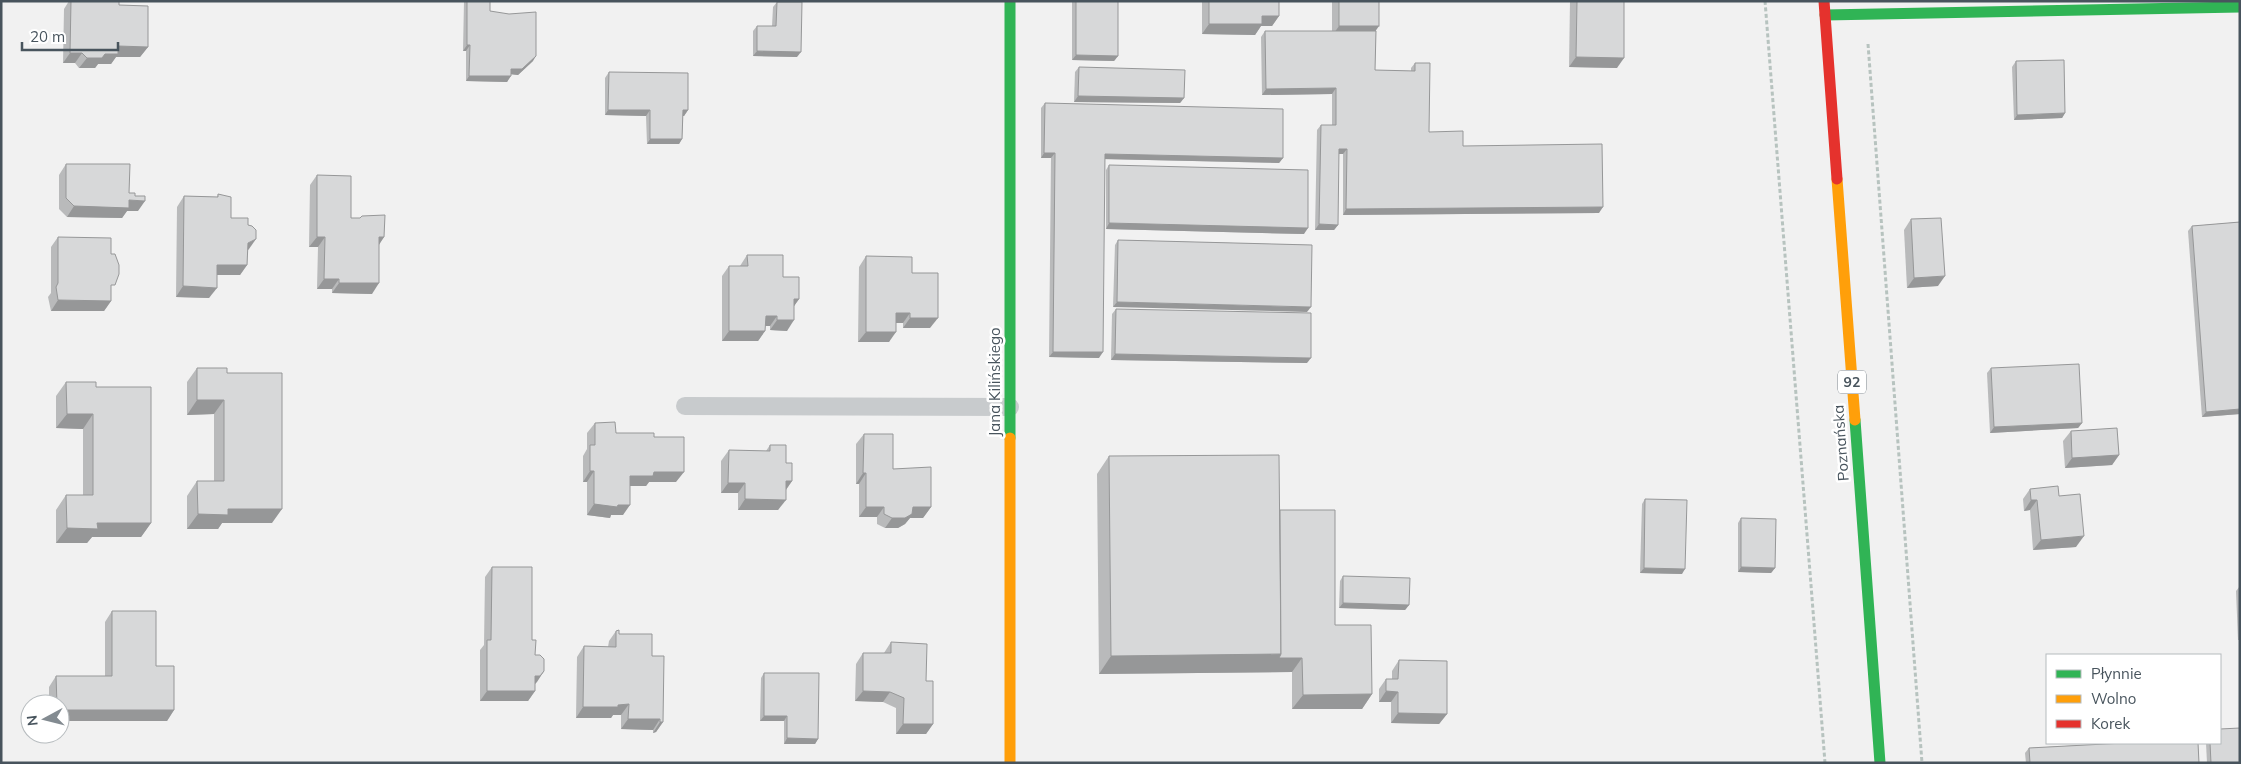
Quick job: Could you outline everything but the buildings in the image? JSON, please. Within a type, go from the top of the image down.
[{"type":"street","name":"Jana Kilińskiego","points":[[1010,1],[1010,763]]},
{"type":"street","name":"Poznańska","points":[[1824,1],[1880,763]]},
{"type":"street","points":[[1825,15],[2240,7]]},
{"type":"lane","points":[[685,406],[1010,406]]},
{"type":"path","points":[[1765,1],[1825,763]]},
{"type":"path","points":[[1866,14],[1922,763]]},
{"type":"traffic: fast","points":[[1010,1],[1010,438]]},
{"type":"traffic: fast","points":[[1825,15],[2240,7]]},
{"type":"traffic: fast","points":[[1855,420],[1880,763]]},
{"type":"traffic: slow","points":[[1837,179],[1855,420]]},
{"type":"traffic: slow","points":[[1010,438],[1010,763]]},
{"type":"traffic: jam","points":[[1824,1],[1837,179]]}]
